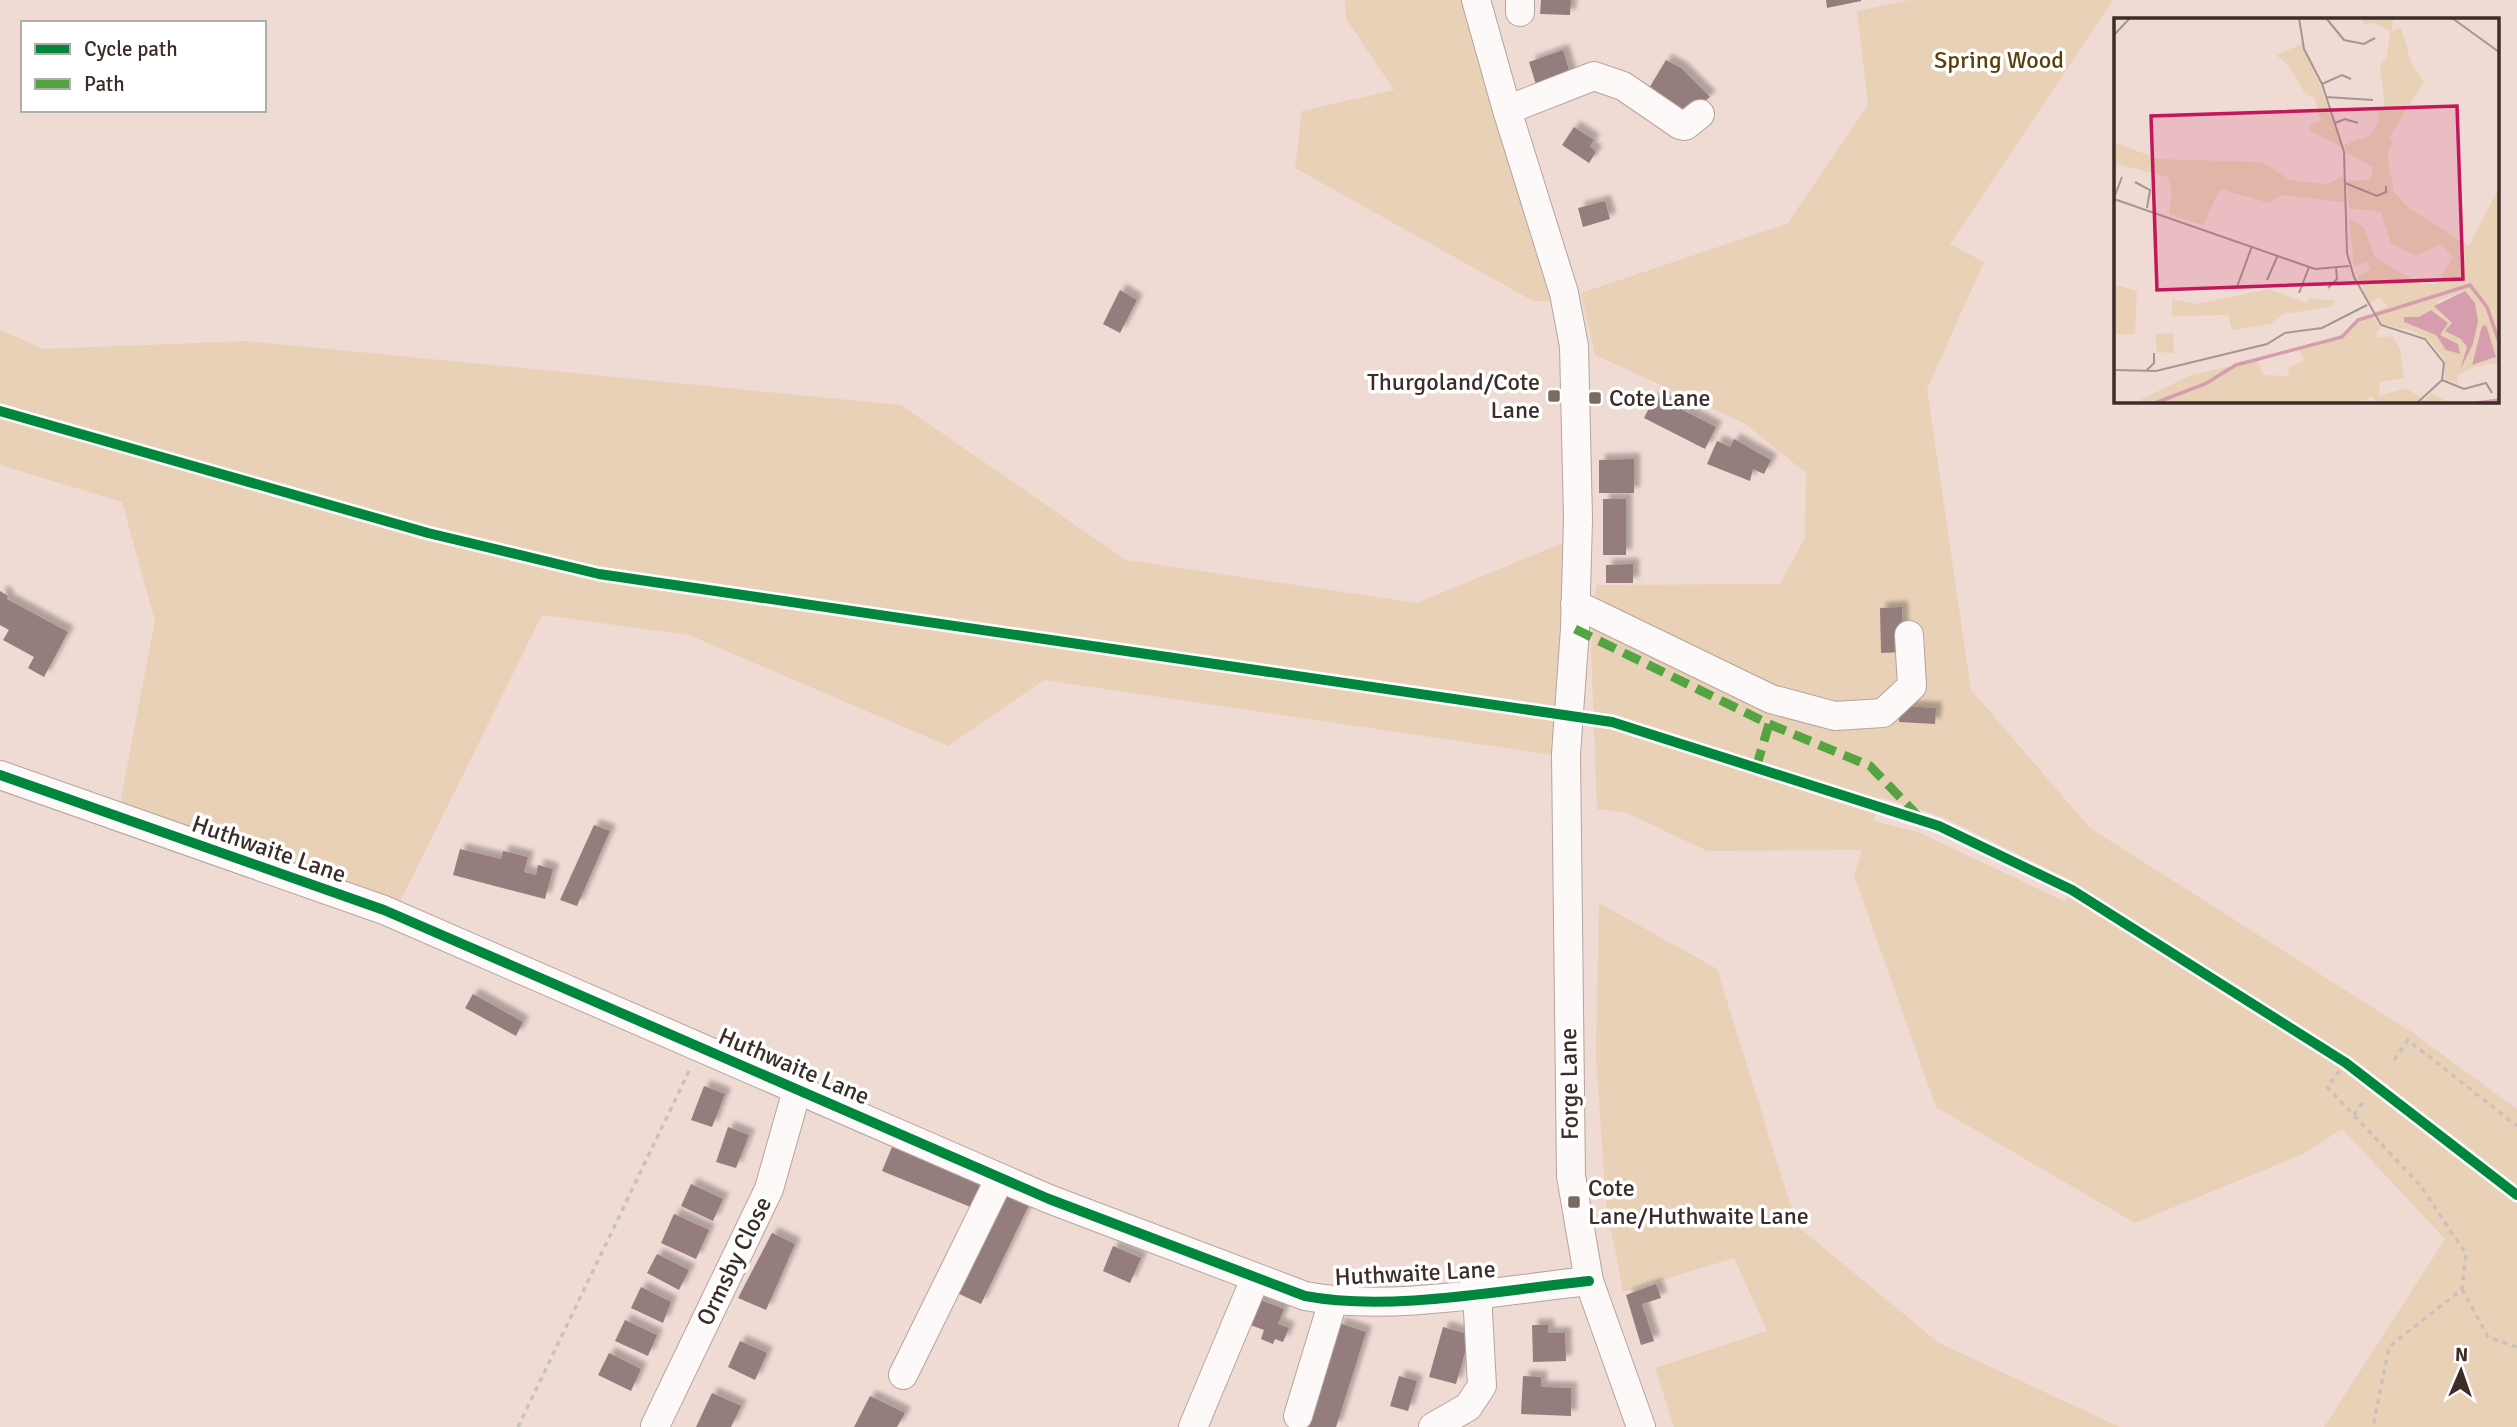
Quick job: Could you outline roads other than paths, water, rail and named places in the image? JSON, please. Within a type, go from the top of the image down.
[{"type":"street","points":[[1478,1],[1507,110],[1564,292],[1574,346],[1578,519],[1575,604],[1771,699],[1835,716],[1883,713],[1912,686],[1909,635]]},
{"type":"street","points":[[1507,110],[1594,76],[1623,86],[1680,125],[1685,126],[1700,114]]},
{"type":"street","name":"Forge Lane","points":[[1575,604],[1566,731],[1571,1176],[1589,1281],[1641,1427]]},
{"type":"street","name":"Huthwaite Lane","points":[[0,775],[384,911],[1000,1178],[1255,1279],[1305,1296],[1334,1301],[1477,1292],[1589,1281]]},
{"type":"street","name":"Ormsby Close","points":[[655,1426],[769,1189],[797,1090]]},
{"type":"street","points":[[902,1375],[1000,1178]]},
{"type":"street","points":[[1193,1427],[1255,1279]]},
{"type":"street","points":[[1433,1427],[1468,1407],[1482,1386],[1477,1292]]},
{"type":"street","points":[[1298,1416],[1334,1301]]},
{"type":"place","name":"Thurgoland/Cote Lane","points":[[1554,396]]},
{"type":"place","name":"Cote Lane","points":[[1595,398]]},
{"type":"place","name":"Cote Lane/Huthwaite Lane","points":[[1574,1202]]},
{"type":"park label","name":"Spring Wood","points":[[1999,60]]}]
